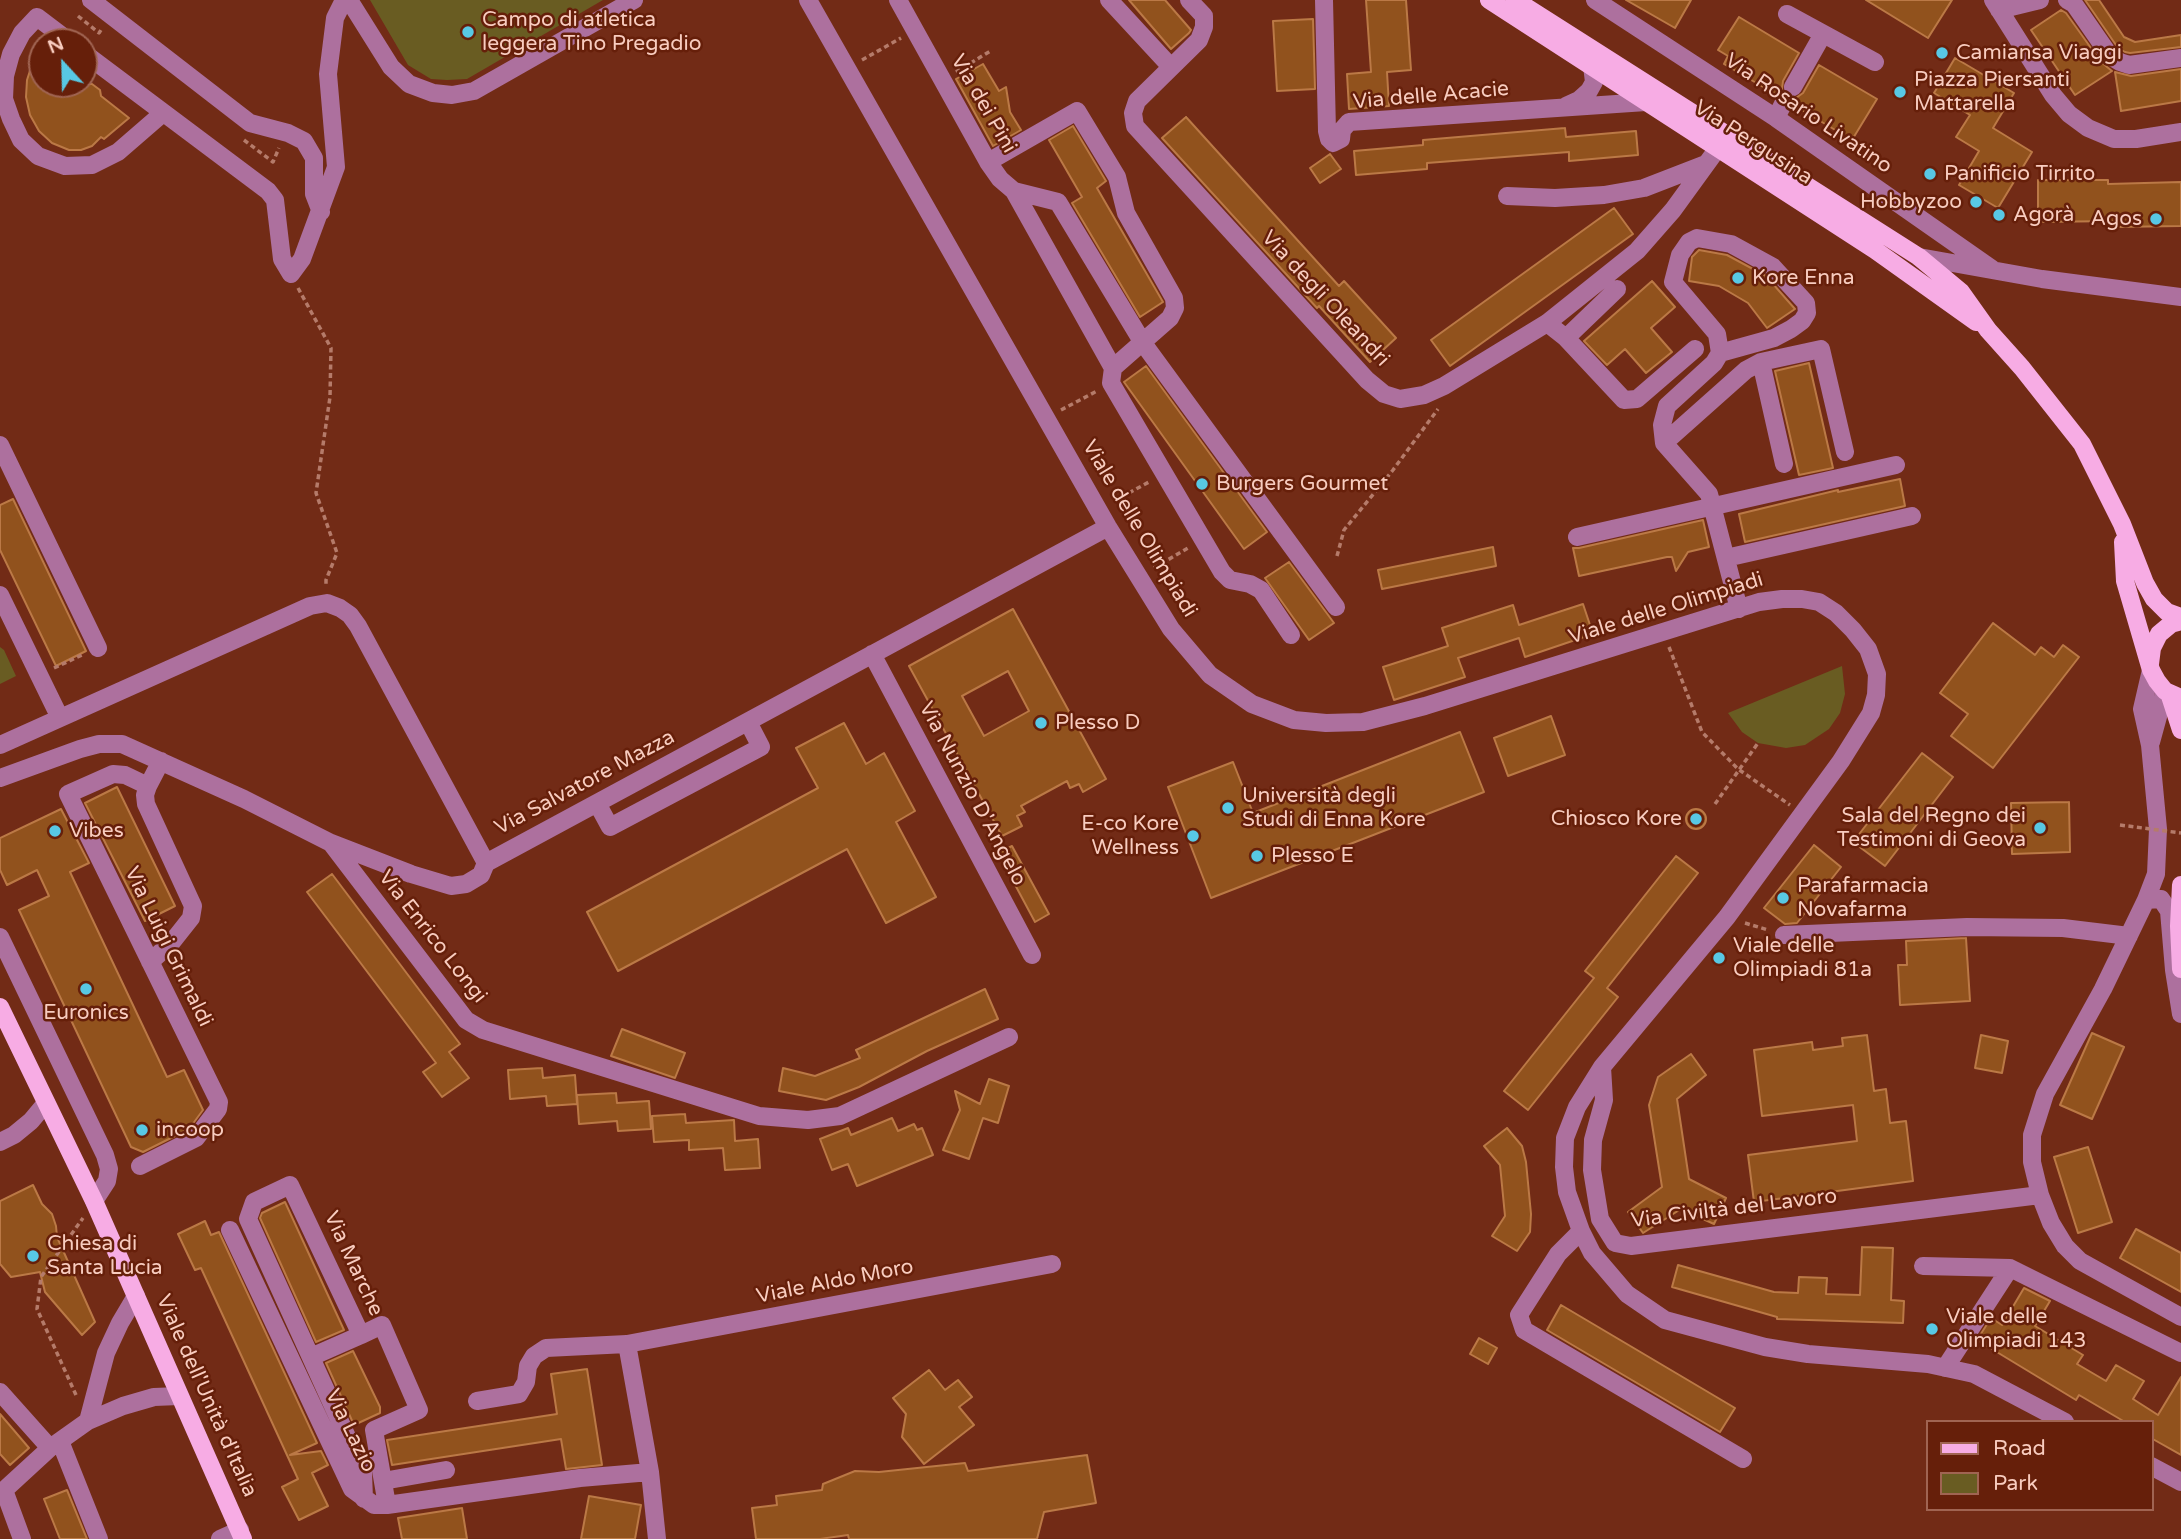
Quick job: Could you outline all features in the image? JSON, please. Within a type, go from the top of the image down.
[{"type":"main road","name":"Via Pergusina","points":[[1489,0],[1875,250],[1988,330]]},
{"type":"main road","name":"Via Pergusina","points":[[1514,0],[1919,257],[1961,292],[1988,330],[2082,444],[2122,524],[2154,599],[2167,612],[2181,619]]},
{"type":"main road","name":"Via Pergusina","points":[[2122,524],[2125,581],[2151,667],[2157,681],[2172,694],[2181,730]]},
{"type":"main road","points":[[2151,667],[2152,648],[2159,634],[2181,619]]},
{"type":"main road","points":[[2181,885],[2181,969]]},
{"type":"main road","name":"Viale dell'Unità d'Italia","points":[[0,1007],[94,1201],[242,1535]]},
{"type":"street","points":[[91,0],[250,123],[288,133],[304,141],[314,158],[314,194],[321,212]]},
{"type":"street","points":[[98,64],[268,191],[275,200],[282,259],[290,274],[302,259],[336,167],[328,74],[335,18],[347,0],[391,67],[409,84],[433,93],[452,95],[474,91],[634,0]]},
{"type":"street","name":"Viale delle Olimpiadi","points":[[808,0],[1108,527],[1171,629],[1210,675],[1252,704],[1274,714],[1310,722],[1363,722],[1425,706],[1759,602],[1783,599],[1802,598],[1819,603],[1836,613],[1853,630],[1868,649],[1877,674],[1876,695],[1871,713],[1841,761],[1727,917],[1602,1067],[1577,1107],[1565,1138],[1567,1192],[1592,1253],[1626,1294],[1665,1320],[1765,1347],[1808,1354],[1928,1364],[1974,1374],[2061,1420]]},
{"type":"street","name":"Via dei Pini","points":[[898,0],[988,162],[1000,179],[1014,191],[1112,375]]},
{"type":"street","points":[[1110,0],[1171,67]]},
{"type":"street","name":"Via degli Oleandri","points":[[1189,0],[1204,16],[1205,27],[1199,40],[1137,101],[1133,113],[1136,126],[1367,380],[1384,394],[1400,399],[1424,395],[1444,387],[1547,323],[1637,251],[1673,210],[1718,148]]},
{"type":"street","name":"Via delle Acacie","points":[[1324,0],[1327,131],[1333,143],[1341,139],[1342,130],[1349,122],[1563,108]]},
{"type":"street","name":"Via Rosario Livatino","points":[[1595,0],[1776,118],[1992,269]]},
{"type":"street","points":[[2040,0],[1996,5],[2053,95],[2069,114],[2088,128],[2114,139],[2136,139],[2181,132]]},
{"type":"street","points":[[2067,0],[2074,4],[2109,56],[2120,62],[2129,65],[2181,58]]},
{"type":"street","points":[[1787,14],[1875,62]]},
{"type":"street","points":[[52,28],[37,17],[22,33],[11,54],[5,76],[4,99],[10,119],[21,140],[38,156],[65,166],[92,165],[118,152],[163,113]]},
{"type":"street","points":[[1776,118],[1823,34]]},
{"type":"street","points":[[1563,108],[1589,91],[1594,82],[1592,66]]},
{"type":"street","points":[[1563,108],[1646,102]]},
{"type":"street","points":[[988,162],[1077,111],[1117,177],[1126,213],[1174,298],[1175,308],[1170,318],[1112,375],[1222,572],[1230,580],[1250,584],[1261,590],[1291,635]]},
{"type":"street","points":[[1507,196],[1555,198],[1604,195],[1644,188],[1706,164]]},
{"type":"street","points":[[1014,191],[1058,202],[1143,342],[1336,607]]},
{"type":"street","points":[[1720,353],[1774,338],[1791,329],[1802,321],[1807,313],[1806,303],[1773,267],[1731,244],[1697,238],[1689,242],[1680,255],[1673,282],[1717,334],[1720,353],[1714,363],[1667,406],[1662,425],[1664,443],[1709,494],[1739,609]]},
{"type":"street","name":"Via Rosario Livatino","points":[[1919,257],[2042,279],[2181,297]]},
{"type":"street","points":[[1566,338],[1617,289]]},
{"type":"street","points":[[1547,323],[1566,338],[1624,400],[1637,399],[1695,349]]},
{"type":"street","points":[[1664,443],[1746,370],[1761,362],[1821,349],[1845,452]]},
{"type":"street","points":[[1761,362],[1784,464]]},
{"type":"street","points":[[0,445],[98,648]]},
{"type":"street","points":[[1577,537],[1896,465]]},
{"type":"street","points":[[1726,558],[1912,516]]},
{"type":"street","name":"Via Salvatore Mazza","points":[[327,603],[341,608],[358,626],[485,863],[1108,527]]},
{"type":"street","points":[[0,594],[60,718]]},
{"type":"street","points":[[0,745],[310,606],[327,603]]},
{"type":"street","name":"Via Nunzio D'Angelo","points":[[872,654],[1032,955]]},
{"type":"street","points":[[2151,667],[2142,709],[2150,745],[2158,829],[2156,874],[2129,936],[2045,1094],[2032,1135],[2032,1162],[2040,1195],[2051,1223],[2080,1261],[2181,1317]]},
{"type":"street","points":[[2150,745],[2172,694]]},
{"type":"street","points":[[597,803],[610,827],[761,747],[748,722]]},
{"type":"street","name":"Via Enrico Longi","points":[[0,778],[99,744],[122,744],[161,761],[331,843],[466,1020],[496,1035],[759,1116],[808,1120],[840,1116],[1009,1037]]},
{"type":"street","points":[[150,962],[172,942],[191,918],[193,906],[146,804],[148,786],[161,761]]},
{"type":"street","name":"Via Luigi Grimaldi","points":[[140,1166],[196,1138],[218,1109],[219,1102],[68,794],[113,774],[125,775],[148,786]]},
{"type":"street","points":[[331,843],[411,874],[451,886],[466,884],[481,875],[485,863]]},
{"type":"street","points":[[2146,900],[2161,899],[2169,911],[2181,1014]]},
{"type":"street","points":[[1784,935],[2063,928],[2129,936]]},
{"type":"street","points":[[0,937],[105,1155],[109,1170],[107,1181],[94,1201]]},
{"type":"street","name":"Via Civiltà del Lavoro","points":[[1602,1067],[1605,1100],[1593,1139],[1592,1170],[1600,1219],[1615,1243],[1631,1246],[2040,1195]]},
{"type":"street","points":[[0,1142],[32,1121],[46,1103]]},
{"type":"street","name":"Via Marche","points":[[311,1357],[248,1219],[254,1202],[290,1185],[360,1335],[382,1325],[419,1410],[374,1430],[383,1481]]},
{"type":"street","name":"Via Lazio","points":[[230,1230],[352,1489],[374,1505],[580,1478],[650,1472]]},
{"type":"street","points":[[1581,1231],[1558,1254],[1519,1315],[1524,1330],[1743,1458]]},
{"type":"street","name":"Viale Aldo Moro","points":[[627,1344],[1052,1264]]},
{"type":"street","points":[[1923,1266],[2010,1268],[2181,1353]]},
{"type":"street","points":[[1945,1368],[2010,1268]]},
{"type":"street","points":[[88,1421],[106,1353],[136,1296]]},
{"type":"street","points":[[360,1335],[311,1357],[363,1472],[365,1499]]},
{"type":"street","points":[[477,1401],[519,1394],[526,1382],[528,1366],[534,1356],[546,1348],[627,1344],[650,1472],[657,1539]]},
{"type":"street","points":[[0,1392],[55,1445],[99,1539]]},
{"type":"street","points":[[22,1539],[2,1492],[55,1445],[88,1421],[123,1405],[179,1395]]},
{"type":"street","points":[[2153,1467],[2181,1482]]},
{"type":"street","points":[[387,1505],[383,1481],[446,1471]]},
{"type":"street","points":[[220,1539],[242,1535]]},
{"type":"path","points":[[78,16],[99,33]]},
{"type":"path","points":[[860,61],[915,30]]},
{"type":"path","points":[[943,80],[992,50]]},
{"type":"path","points":[[238,146],[243,139],[273,162],[276,158]]},
{"type":"path","points":[[290,274],[331,348],[330,397],[316,493],[337,553],[326,580],[327,603]]},
{"type":"path","points":[[1060,411],[1112,375]]},
{"type":"path","points":[[1337,556],[1344,530],[1438,412],[1444,387]]},
{"type":"path","points":[[1114,501],[1149,482]]},
{"type":"path","points":[[1154,568],[1202,539]]},
{"type":"path","points":[[1667,642],[1702,732],[1738,769],[1794,808]]},
{"type":"path","points":[[39,675],[98,648]]},
{"type":"path","points":[[1715,804],[1758,743]]},
{"type":"path","points":[[2120,825],[2181,833]]},
{"type":"path","points":[[1727,917],[1784,935]]},
{"type":"path","points":[[88,1421],[37,1309],[41,1277],[94,1201]]},
{"type":"green space","name":"Campo di atletica leggera Tino Pregadio","points":[[370,0],[603,0],[467,79],[447,80],[431,79],[408,65]]},
{"type":"green space","points":[[0,647],[16,676],[0,684]]},
{"type":"green space","points":[[1842,666],[1845,694],[1840,713],[1829,729],[1805,745],[1786,748],[1758,743],[1742,732],[1728,713]]},
{"type":"building","points":[[1129,0],[1165,0],[1191,30],[1171,49]]},
{"type":"building","points":[[1366,0],[1406,0],[1411,70],[1387,72],[1389,106],[1349,109],[1347,74],[1371,72]]},
{"type":"building","points":[[1626,0],[1691,0],[1675,28]]},
{"type":"building","points":[[1866,0],[1952,0],[1928,38]]},
{"type":"building","points":[[2085,0],[2099,0],[2124,37],[2135,42],[2181,35],[2181,47],[2125,52],[2118,48]]},
{"type":"building","points":[[2061,10],[2066,13],[2101,62],[2112,71],[2075,95],[2031,30]]},
{"type":"building","points":[[1739,17],[1799,53],[1783,81],[1782,89],[1775,94],[1724,64],[1728,56],[1718,50]]},
{"type":"building","points":[[1313,19],[1315,89],[1277,91],[1273,21]]},
{"type":"building","points":[[1955,58],[2014,93],[1993,128],[2032,152],[1998,208],[1959,185],[1979,151],[1956,137],[1970,115],[1934,93]]},
{"type":"building","points":[[983,64],[999,91],[1006,87],[1010,112],[1021,130],[993,146],[956,79]]},
{"type":"building","points":[[1819,65],[1877,99],[1852,140],[1795,106],[1796,98],[1803,93]]},
{"type":"building","points":[[2181,69],[2181,101],[2121,111],[2115,72],[2131,76]]},
{"type":"building","points":[[28,77],[28,98],[98,98],[98,88],[101,96],[129,118],[92,146],[69,150],[52,143],[39,131],[30,115],[26,97]]},
{"type":"building","points":[[1186,117],[1339,286],[1344,281],[1396,338],[1370,362],[1162,138]]},
{"type":"building","points":[[1073,126],[1106,181],[1097,188],[1163,302],[1140,317],[1072,203],[1082,197],[1049,140]]},
{"type":"building","points":[[1565,128],[1566,137],[1636,131],[1638,155],[1569,161],[1569,152],[1427,163],[1427,169],[1356,175],[1354,151],[1423,145],[1423,140]]},
{"type":"building","points":[[1330,154],[1341,169],[1320,183],[1310,168]]},
{"type":"building","points":[[2038,180],[2108,180],[2108,184],[2181,182],[2181,226],[2115,227],[2115,221],[2038,222]]},
{"type":"building","points":[[1614,208],[1633,234],[1450,366],[1431,340]]},
{"type":"building","points":[[1699,250],[1727,255],[1766,276],[1795,309],[1767,328],[1748,303],[1719,286],[1689,281],[1692,257]]},
{"type":"building","points":[[1652,281],[1675,307],[1651,328],[1672,352],[1646,373],[1625,349],[1607,365],[1584,341]]},
{"type":"building","points":[[1809,363],[1833,468],[1799,475],[1775,371]]},
{"type":"building","points":[[1146,366],[1267,532],[1244,549],[1124,382]]},
{"type":"building","points":[[1900,479],[1905,506],[1745,542],[1739,514],[1838,490]]},
{"type":"building","points":[[13,499],[86,651],[56,666],[0,550],[0,505]]},
{"type":"building","points":[[1703,520],[1709,547],[1688,552],[1676,571],[1672,557],[1667,557],[1579,576],[1573,548]]},
{"type":"building","points":[[1493,547],[1496,566],[1382,589],[1378,570]]},
{"type":"building","points":[[1289,562],[1334,623],[1309,640],[1265,578]]},
{"type":"building","points":[[1583,604],[1593,634],[1525,657],[1519,638],[1458,658],[1465,677],[1394,700],[1383,667],[1448,646],[1442,628],[1513,605],[1519,625]]},
{"type":"building","name":"Plesso D","points":[[1013,609],[1106,779],[1083,792],[1079,784],[1070,788],[1067,781],[1021,806],[1025,812],[1017,816],[1022,826],[1002,836],[909,666]],"holes":[[[1008,671],[1029,711],[984,736],[962,696]]]},
{"type":"building","points":[[1993,623],[2035,655],[2041,647],[2054,657],[2063,645],[2079,657],[1993,768],[1951,736],[1968,714],[1940,693]]},
{"type":"building","points":[[1551,716],[1565,755],[1508,776],[1494,738]]},
{"type":"building","points":[[844,723],[866,764],[884,753],[915,811],[896,822],[936,897],[886,923],[847,849],[618,971],[587,912],[818,788],[796,748]]},
{"type":"building","name":"Plesso E","points":[[1460,732],[1484,792],[1211,898],[1168,787],[1233,762],[1253,813]]},
{"type":"building","points":[[1922,753],[1953,777],[1885,866],[1853,842]]},
{"type":"building","points":[[117,787],[175,906],[145,921],[85,803]]},
{"type":"building","name":"Sala del Regno dei Testimoni di Geova","points":[[2069,802],[2070,852],[2012,854],[2011,803]]},
{"type":"building","points":[[61,809],[89,863],[70,872],[167,1077],[184,1070],[203,1110],[189,1129],[143,1152],[131,1147],[19,910],[49,896],[37,870],[7,885],[0,870],[0,838]]},
{"type":"building","name":"Chiosco Kore","points":[[1696,809],[1703,812],[1706,819],[1703,826],[1696,829],[1689,826],[1686,819],[1689,812]]},
{"type":"building","points":[[1814,845],[1841,867],[1797,923],[1785,924],[1764,908]]},
{"type":"building","points":[[1012,846],[1049,914],[1035,922],[998,853]]},
{"type":"building","points":[[1676,856],[1698,873],[1607,988],[1618,997],[1528,1110],[1504,1091],[1594,978],[1585,971]]},
{"type":"building","points":[[332,874],[460,1044],[449,1052],[469,1078],[442,1097],[423,1072],[436,1063],[307,892]]},
{"type":"building","points":[[1966,938],[1970,1001],[1900,1005],[1898,965],[1907,965],[1906,941]]},
{"type":"building","points":[[985,989],[998,1019],[927,1051],[859,1087],[826,1100],[779,1091],[783,1068],[815,1076],[860,1058],[856,1050]]},
{"type":"building","points":[[622,1029],[685,1053],[675,1078],[611,1056]]},
{"type":"building","points":[[2092,1033],[2124,1047],[2092,1119],[2060,1105]]},
{"type":"building","points":[[1867,1035],[1874,1091],[1886,1089],[1890,1123],[1906,1121],[1913,1181],[1754,1202],[1748,1155],[1857,1141],[1853,1105],[1762,1116],[1754,1050],[1812,1042],[1813,1050],[1843,1046],[1842,1038]]},
{"type":"building","points":[[1981,1035],[2008,1041],[2002,1073],[1975,1068]]},
{"type":"building","points":[[1691,1054],[1706,1075],[1677,1099],[1689,1179],[1726,1198],[1714,1224],[1681,1209],[1643,1233],[1628,1212],[1662,1187],[1649,1105],[1658,1077]]},
{"type":"building","points":[[542,1068],[543,1078],[575,1075],[577,1104],[547,1106],[546,1096],[510,1099],[508,1070]]},
{"type":"building","points":[[989,1079],[1009,1086],[998,1123],[983,1118],[969,1159],[943,1150],[960,1110],[955,1091],[980,1104]]},
{"type":"building","points":[[616,1093],[617,1103],[649,1101],[651,1129],[618,1131],[617,1121],[579,1124],[577,1095]]},
{"type":"building","points":[[685,1114],[686,1123],[734,1120],[735,1141],[758,1139],[760,1168],[725,1170],[723,1148],[689,1150],[689,1140],[654,1142],[652,1116]]},
{"type":"building","points":[[892,1118],[898,1131],[914,1124],[917,1130],[922,1128],[933,1155],[857,1186],[848,1164],[832,1170],[820,1139],[848,1128],[851,1135]]},
{"type":"building","points":[[1507,1128],[1522,1146],[1531,1214],[1530,1232],[1517,1251],[1492,1236],[1505,1216],[1500,1165],[1484,1146]]},
{"type":"building","points":[[2088,1147],[2112,1222],[2078,1233],[2054,1157]]},
{"type":"building","name":"Chiesa di Santa Lucia","points":[[33,1185],[42,1204],[52,1214],[57,1237],[95,1322],[82,1335],[45,1292],[40,1272],[11,1277],[0,1264],[0,1201]]},
{"type":"building","points":[[285,1202],[344,1330],[316,1342],[260,1218],[262,1213]]},
{"type":"building","points":[[205,1221],[211,1235],[219,1232],[317,1443],[290,1455],[321,1451],[328,1465],[312,1473],[328,1506],[299,1520],[282,1487],[298,1479],[201,1268],[195,1270],[178,1234]]},
{"type":"building","points":[[2136,1229],[2181,1253],[2181,1292],[2120,1258]]},
{"type":"building","points":[[1862,1247],[1893,1248],[1891,1300],[1904,1301],[1903,1323],[1777,1319],[1672,1287],[1678,1265],[1774,1292],[1798,1293],[1799,1277],[1827,1278],[1826,1294],[1860,1295]]},
{"type":"building","points":[[2024,1288],[2050,1301],[2035,1326],[2083,1355],[2077,1364],[2106,1381],[2116,1365],[2144,1381],[2133,1399],[2158,1415],[2181,1377],[2181,1455],[2153,1439],[2153,1420],[2122,1420],[2079,1395],[2076,1400],[1977,1340],[1991,1318],[2002,1325]]},
{"type":"building","points":[[1561,1305],[1735,1408],[1720,1432],[1547,1330]]},
{"type":"building","points":[[1479,1338],[1497,1348],[1488,1364],[1470,1354]]},
{"type":"building","points":[[353,1351],[380,1407],[380,1413],[354,1425],[326,1363]]},
{"type":"building","points":[[587,1369],[602,1465],[566,1469],[561,1439],[392,1465],[387,1440],[557,1414],[551,1374]]},
{"type":"building","points":[[929,1370],[945,1390],[958,1380],[972,1397],[959,1407],[974,1425],[924,1464],[902,1437],[906,1414],[893,1398]]},
{"type":"building","points":[[0,1414],[29,1448],[10,1465],[0,1454]]},
{"type":"building","points":[[1087,1455],[1096,1503],[1044,1512],[1037,1539],[849,1539],[848,1535],[820,1539],[756,1539],[752,1508],[777,1505],[776,1496],[822,1490],[823,1484],[855,1471],[879,1472],[965,1463],[968,1471]]},
{"type":"building","points":[[67,1490],[87,1539],[60,1539],[44,1499]]},
{"type":"building","points":[[589,1496],[641,1505],[635,1539],[581,1539]]},
{"type":"building","points":[[462,1508],[467,1539],[402,1539],[398,1518]]},
{"type":"place","name":"Campo di atletica leggera Tino Pregadio","points":[[468,32]]},
{"type":"place","name":"Camiansa Viaggi","points":[[1942,53]]},
{"type":"place","name":"Piazza Piersanti Mattarella","points":[[1900,92]]},
{"type":"place","name":"Panificio Tirrito","points":[[1930,174]]},
{"type":"place","name":"Hobbyzoo","points":[[1976,202]]},
{"type":"place","name":"Agorà","points":[[1999,215]]},
{"type":"place","name":"Agos","points":[[2156,219]]},
{"type":"place","name":"Kore Enna","points":[[1738,278]]},
{"type":"place","name":"Burgers Gourmet","points":[[1202,484]]},
{"type":"place","name":"Plesso D","points":[[1041,723]]},
{"type":"place","name":"Università degli Studi di Enna Kore","points":[[1228,808]]},
{"type":"place","name":"Chiosco Kore","points":[[1696,819]]},
{"type":"place","name":"Sala del Regno dei Testimoni di Geova","points":[[2040,828]]},
{"type":"place","name":"Vibes","points":[[55,831]]},
{"type":"place","name":"E-co Kore Wellness","points":[[1193,836]]},
{"type":"place","name":"Plesso E","points":[[1257,856]]},
{"type":"place","name":"Parafarmacia Novafarma","points":[[1783,898]]},
{"type":"place","name":"Viale delle Olimpiadi 81a","points":[[1719,958]]},
{"type":"place","name":"Euronics","points":[[86,989]]},
{"type":"place","name":"incoop","points":[[142,1130]]},
{"type":"place","name":"Chiesa di Santa Lucia","points":[[33,1256]]},
{"type":"place","name":"Viale delle Olimpiadi 143","points":[[1932,1329]]}]
